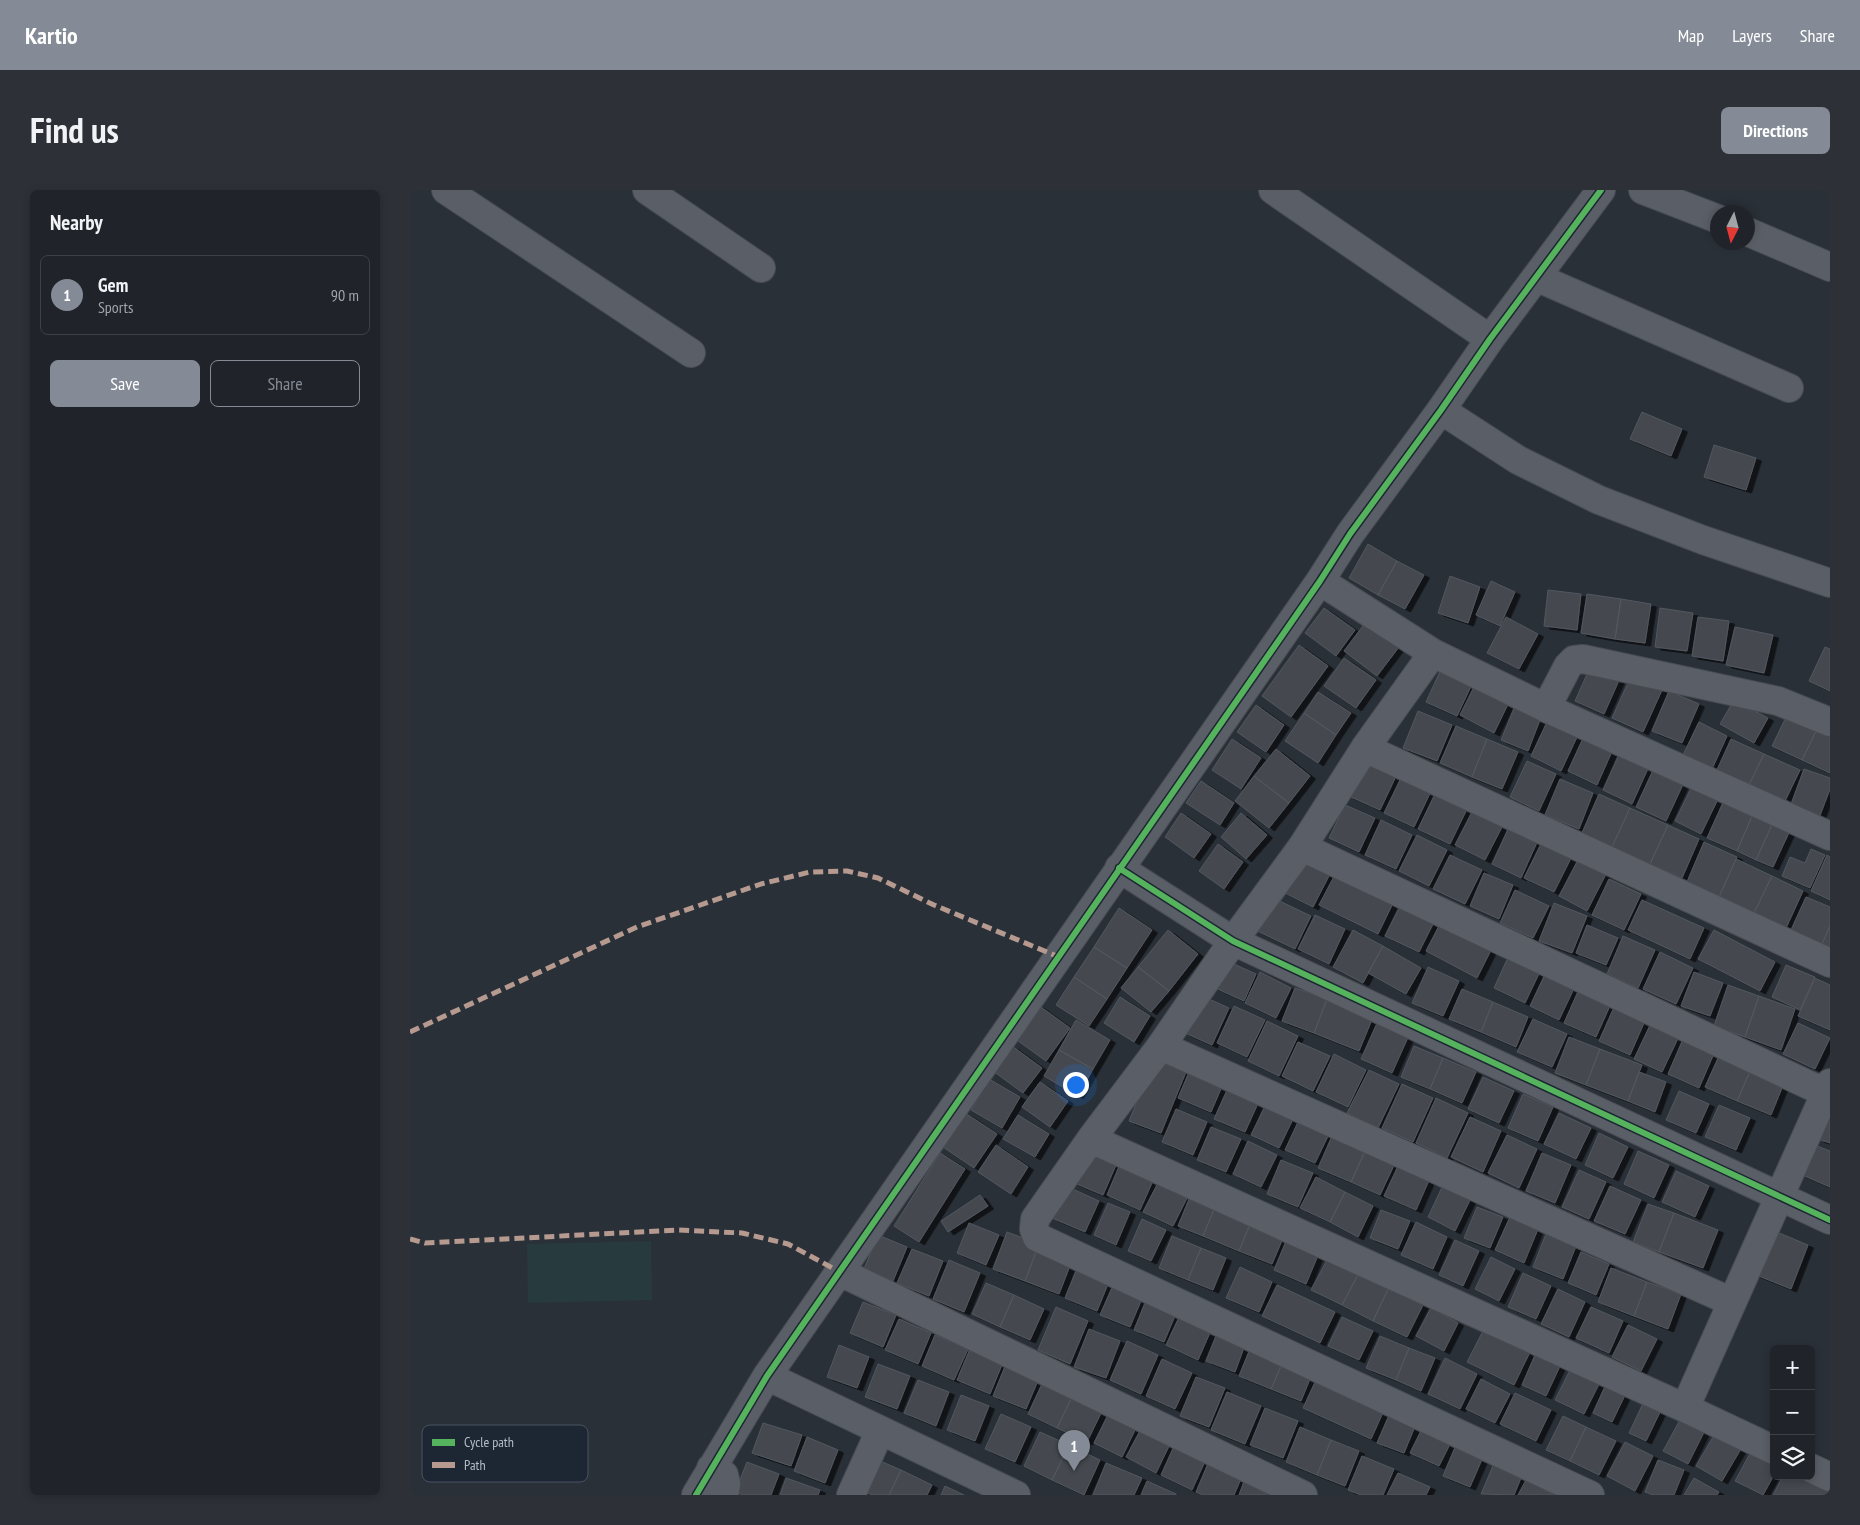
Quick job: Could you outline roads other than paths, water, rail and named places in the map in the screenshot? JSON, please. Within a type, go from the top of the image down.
[{"type":"street","points":[[446,190],[691,353]]},
{"type":"street","points":[[647,190],[761,268]]},
{"type":"street","points":[[1273,190],[1490,340]]},
{"type":"street","points":[[696,1495],[767,1376],[1320,581],[1350,534],[1601,190]]},
{"type":"street","points":[[1643,190],[1706,206]]},
{"type":"street","points":[[1755,235],[1830,267]]},
{"type":"street","points":[[1536,277],[1789,388]]},
{"type":"street","points":[[1441,410],[1518,460],[1599,500],[1704,540],[1830,582]]},
{"type":"street","points":[[1320,581],[1433,653],[1546,708],[1830,836]]},
{"type":"street","points":[[1433,653],[1365,748],[1302,847],[1035,1219],[1034,1229],[1037,1237],[1590,1495]]},
{"type":"street","points":[[1546,708],[1568,666],[1574,660],[1583,659],[1778,701],[1830,722]]},
{"type":"street","points":[[1365,748],[1830,963]]},
{"type":"street","points":[[1302,847],[1828,1088],[1685,1408]]},
{"type":"street","points":[[1119,868],[1233,941],[1830,1220]]},
{"type":"street","points":[[1161,1046],[1732,1302]]},
{"type":"street","points":[[1091,1139],[1770,1448]]},
{"type":"street","points":[[840,1272],[1303,1495]]},
{"type":"street","points":[[767,1376],[1016,1495]]},
{"type":"street","points":[[851,1495],[880,1431]]},
{"type":"street","points":[[711,1468],[724,1475],[726,1484],[724,1495]]},
{"type":"street","points":[[1815,1470],[1830,1477]]},
{"type":"place","name":"Gem","points":[[1074,1471]]}]
